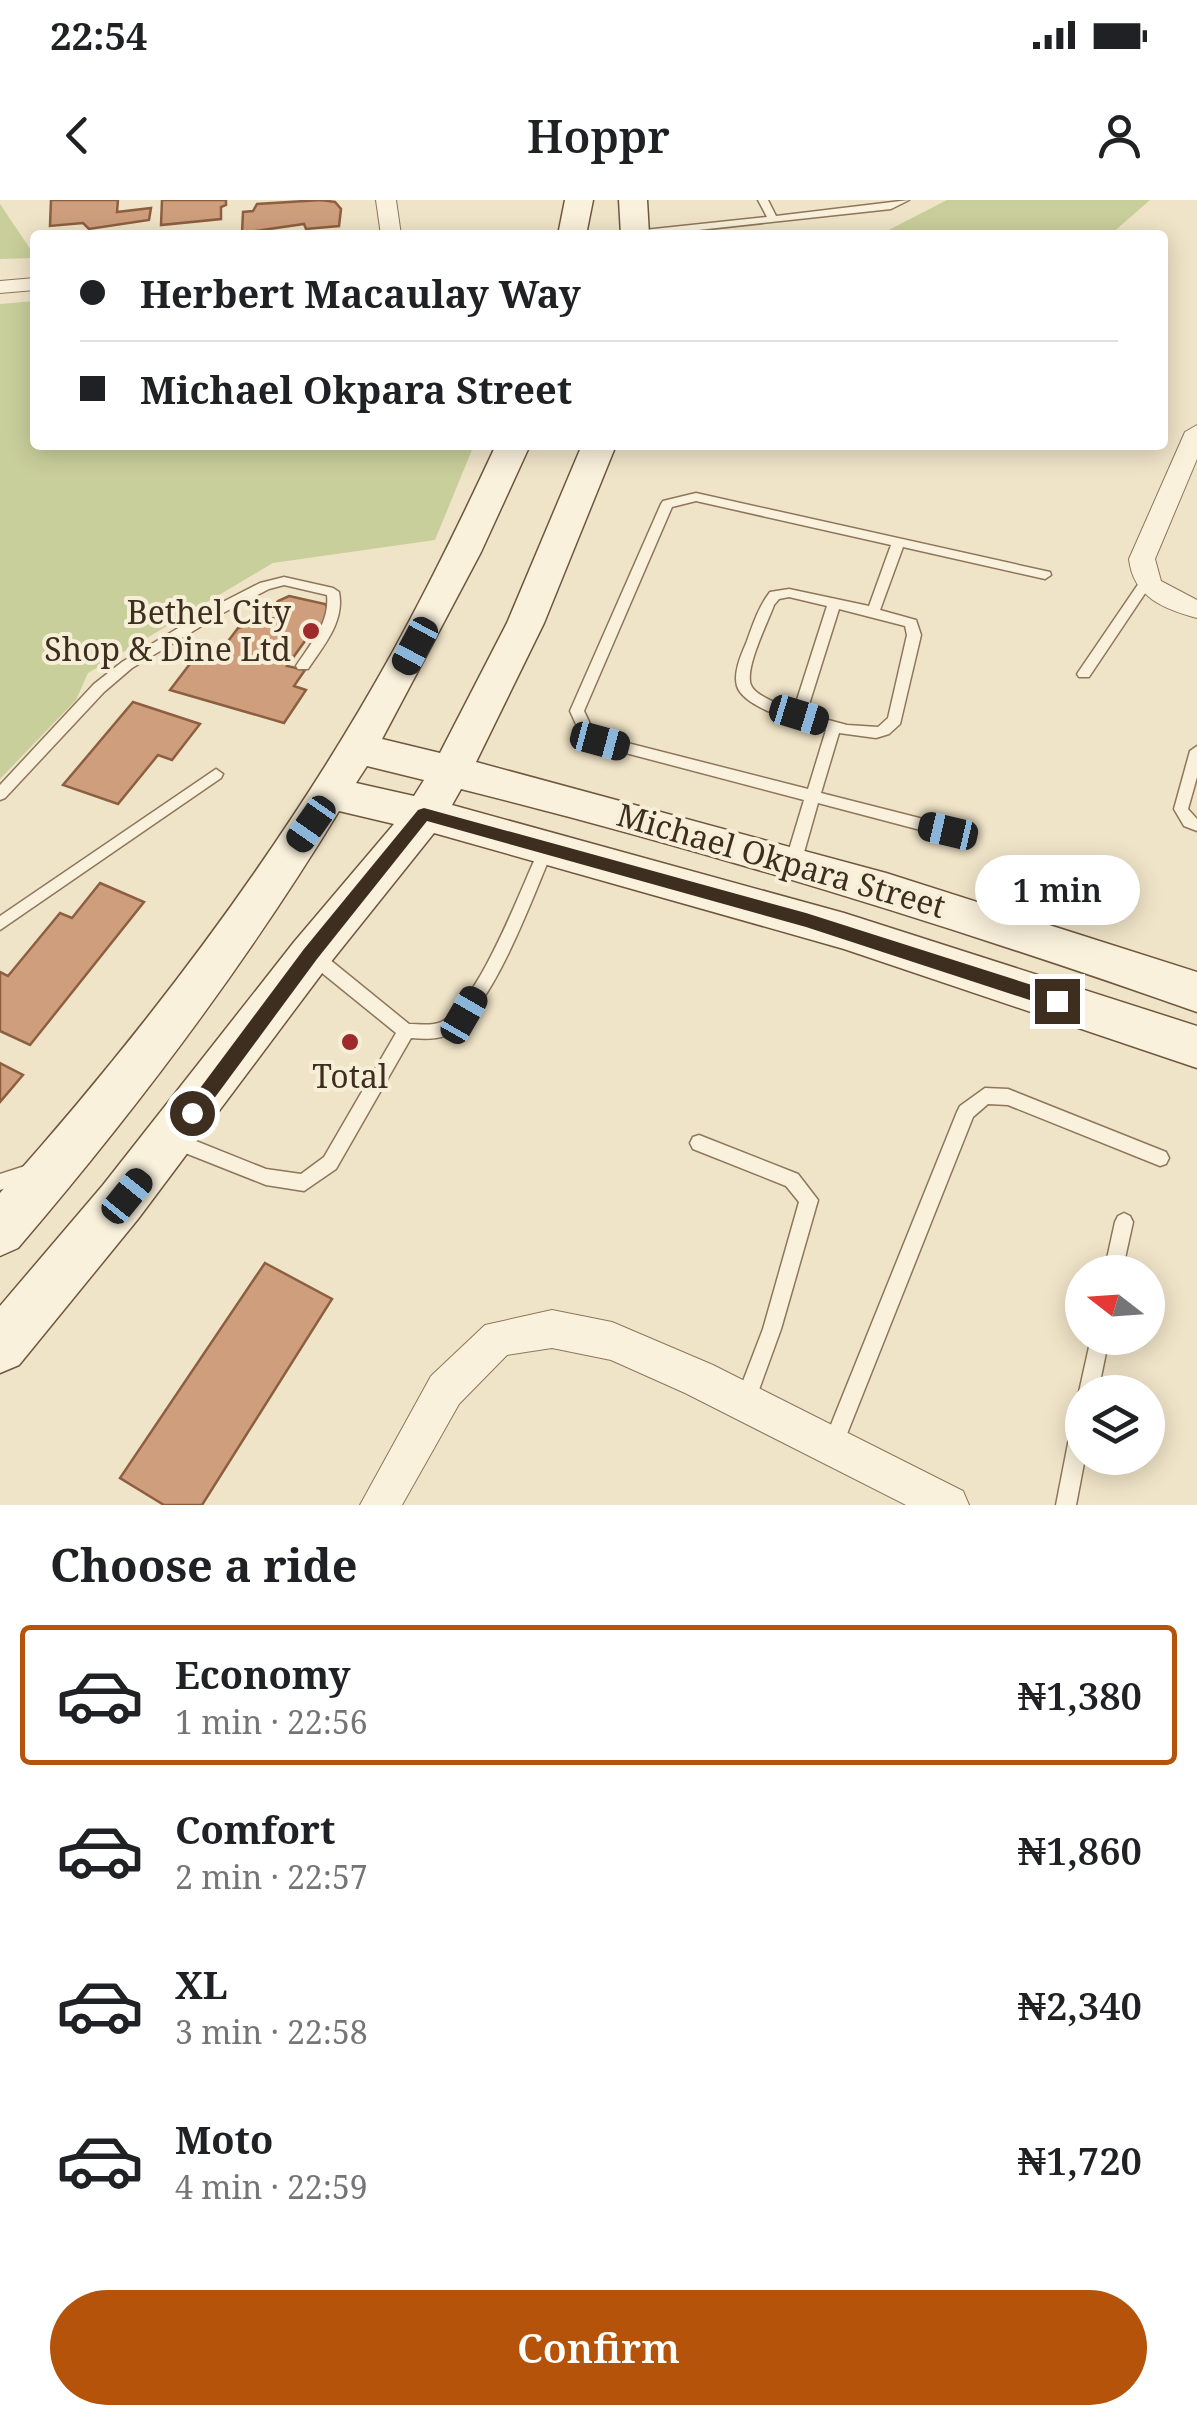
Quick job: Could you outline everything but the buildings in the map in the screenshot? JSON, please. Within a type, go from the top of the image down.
[{"type":"main road","points":[[573,230],[579,200]]},
{"type":"main road","points":[[633,200],[635,230]]},
{"type":"main road","points":[[0,1230],[63,1161],[182,1011],[332,794],[470,544],[512,450]]},
{"type":"main road","points":[[0,1346],[172,1140],[310,954],[424,814],[476,726],[556,558],[598,450]]},
{"type":"main road","name":"Michael Okpara Street","points":[[360,749],[793,863],[984,919],[1197,992]]},
{"type":"main road","name":"Michael Okpara Street","points":[[332,794],[424,814],[692,887],[1197,1047]]},
{"type":"street","points":[[386,200],[390,230]]},
{"type":"street","points":[[0,287],[30,284]]},
{"type":"street","points":[[1195,443],[1142,559],[1146,583],[1160,594],[1197,609]]},
{"type":"street","points":[[380,1505],[445,1390],[498,1338],[552,1329],[612,1341],[745,1402],[949,1505]]},
{"type":"lane","points":[[762,200],[773,219]]},
{"type":"lane","points":[[678,230],[891,206],[904,200]]},
{"type":"lane","points":[[948,831],[600,741],[585,729],[577,711],[667,504],[696,497],[1045,575]]},
{"type":"lane","points":[[873,612],[898,543]]},
{"type":"lane","points":[[0,794],[42,745],[127,665],[265,586],[303,582],[332,592],[336,603],[334,616],[303,666]]},
{"type":"lane","points":[[1084,674],[1146,583]]},
{"type":"lane","points":[[789,593],[873,612],[911,623],[914,635],[895,720],[885,730],[872,734],[834,726],[758,702],[745,691],[742,678],[768,604],[775,595],[789,593]]},
{"type":"lane","points":[[799,715],[834,603]]},
{"type":"lane","points":[[793,863],[834,726]]},
{"type":"lane","points":[[1197,751],[1181,808],[1189,822],[1197,825]]},
{"type":"lane","points":[[0,924],[216,774]]},
{"type":"lane","points":[[310,954],[406,1031],[442,1030],[464,1015],[488,974],[546,850]]},
{"type":"lane","points":[[172,1140],[266,1177],[304,1184],[330,1164],[406,1031]]},
{"type":"lane","points":[[832,1446],[966,1112],[984,1096],[1008,1097],[1160,1158]]},
{"type":"lane","points":[[699,1144],[792,1180],[809,1200],[772,1328],[745,1402]]},
{"type":"lane","points":[[0,1182],[63,1161]]},
{"type":"lane","points":[[1117,1255],[1124,1222]]},
{"type":"lane","points":[[1066,1505],[1072,1475]]},
{"type":"green space","points":[[947,200],[1150,200],[1116,230],[889,230]]},
{"type":"green space","points":[[0,204],[30,249],[30,258],[0,259]]},
{"type":"green space","points":[[30,301],[30,450],[472,450],[435,540],[273,563],[88,673],[76,700],[0,779],[0,304]]},
{"type":"place","name":"Bethel City Shop & Dine Ltd","points":[[311,631]]},
{"type":"place","name":"Total","points":[[350,1042]]},
{"type":"route","points":[[192,1113],[310,954],[424,814],[806,920],[1057,1001]]}]
